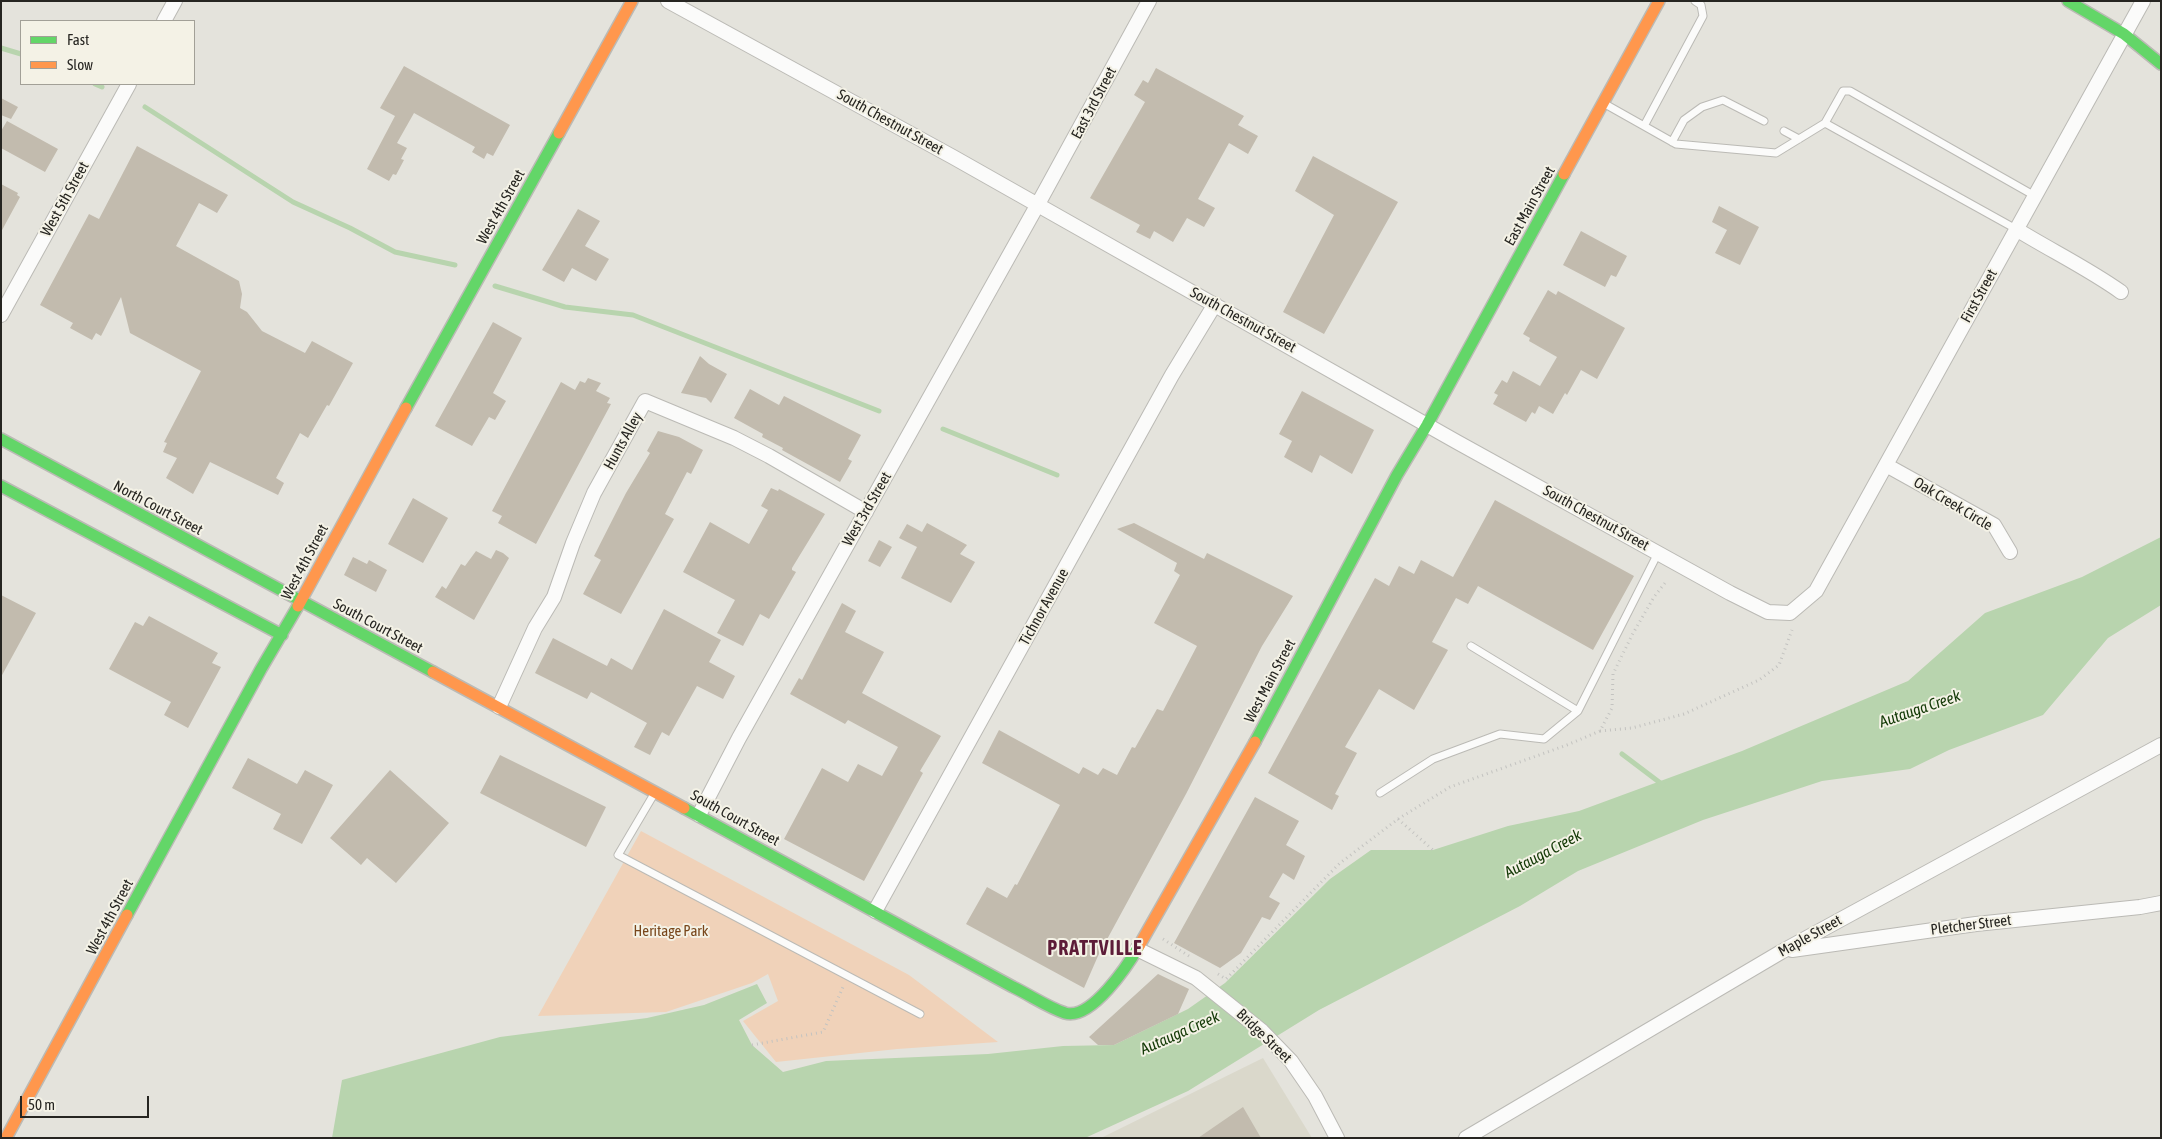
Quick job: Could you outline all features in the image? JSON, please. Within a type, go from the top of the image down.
[{"type":"street","points":[[165,20],[175,1]]},
{"type":"street","name":"West 4th Street","points":[[6,1138],[256,678],[301,602],[384,448],[632,1]]},
{"type":"street","name":"South Chestnut Street","points":[[668,1],[1038,204],[1427,425],[1768,612],[1790,613],[1816,591]]},
{"type":"street","name":"East 3rd Street","points":[[1038,204],[1149,1]]},
{"type":"street","name":"East Main Street","points":[[1427,425],[1659,1]]},
{"type":"street","points":[[2068,1],[2124,34],[2161,64]]},
{"type":"street","name":"First Street","points":[[1816,591],[2143,1]]},
{"type":"street","name":"West 5th Street","points":[[1,315],[128,85]]},
{"type":"street","name":"West 3rd Street","points":[[699,815],[739,738],[1038,204]]},
{"type":"street","points":[[2016,229],[2103,279],[2121,292]]},
{"type":"street","name":"Tichnor Avenue","points":[[875,911],[1214,304]]},
{"type":"street","name":"Hunts Alley","points":[[499,707],[535,628],[554,597],[573,542],[594,493],[645,401],[734,438],[866,512]]},
{"type":"street","name":"West Main Street","points":[[1137,949],[1250,749],[1392,484],[1427,425]]},
{"type":"street","name":"North Court Street","points":[[1,439],[301,602]]},
{"type":"street","name":"Oak Creek Circle","points":[[1886,465],[1994,525],[2010,552]]},
{"type":"street","points":[[1,486],[282,635]]},
{"type":"street","name":"South Court Street","points":[[301,602],[655,791],[1013,987],[1067,1014],[1083,1011],[1099,1000],[1137,949]]},
{"type":"street","name":"Maple Street","points":[[1466,1138],[1781,952],[2161,745]]},
{"type":"street","name":"Pletcher Street","points":[[1781,952],[1968,925],[2140,907],[2161,903]]},
{"type":"street","name":"Bridge Street","points":[[1137,949],[1176,967],[1214,990],[1278,1046],[1291,1061],[1315,1096],[1337,1138]]},
{"type":"lane","points":[[1644,126],[1703,16],[1701,5],[1695,1]]},
{"type":"lane","points":[[1603,103],[1676,144],[1776,153],[1825,123],[1843,91],[1850,91],[2034,196]]},
{"type":"lane","points":[[1672,142],[1684,120],[1702,107],[1723,100],[1764,121]]},
{"type":"lane","points":[[1825,123],[2016,229]]},
{"type":"lane","points":[[1784,131],[1799,139]]},
{"type":"lane","points":[[1380,793],[1433,759],[1500,734],[1544,739],[1578,711],[1658,553]]},
{"type":"lane","points":[[1471,646],[1578,711]]},
{"type":"lane","points":[[655,791],[618,855],[920,1014]]},
{"type":"path","points":[[1600,731],[1632,728],[1684,714],[1759,680],[1778,665],[1792,630]]},
{"type":"path","points":[[1218,974],[1226,979],[1340,863],[1398,820],[1433,850]]},
{"type":"path","points":[[1161,938],[1193,958]]},
{"type":"path","points":[[752,1045],[823,1032],[847,976]]},
{"type":"shaded area","points":[[1263,1058],[1312,1138],[1101,1138]]},
{"type":"green space","name":"Heritage Park","points":[[641,831],[909,975],[998,1042],[897,1049],[776,1062],[743,1021],[778,1001],[768,974],[752,983],[666,1012],[538,1016]]},
{"type":"water","name":"Autauga Creek","points":[[2161,537],[2161,605],[2108,638],[2043,715],[1949,750],[1910,769],[1822,781],[1703,820],[1578,871],[1520,906],[1319,1010],[1188,1091],[1085,1138],[332,1138],[342,1080],[500,1037],[647,1018],[704,1005],[757,984],[767,1003],[739,1020],[752,1045],[783,1072],[826,1061],[988,1054],[1063,1046],[1114,1045],[1188,1009],[1225,983],[1330,879],[1371,850],[1433,850],[1508,826],[1579,811],[1742,751],[1908,681],[1985,613],[2082,577]]},
{"type":"building","points":[[404,66],[510,125],[493,156],[487,153],[484,159],[472,152],[475,147],[414,113],[397,143],[407,148],[401,159],[404,160],[396,175],[393,174],[389,181],[367,169],[395,116],[380,108]]},
{"type":"building","points":[[1156,68],[1244,116],[1238,125],[1258,136],[1248,154],[1229,143],[1198,199],[1215,208],[1204,227],[1187,218],[1173,242],[1154,231],[1150,239],[1136,232],[1140,225],[1090,198],[1145,102],[1134,95],[1143,80],[1148,83]]},
{"type":"building","points":[[1,98],[18,107],[11,119],[1,115]]},
{"type":"building","points":[[7,121],[58,149],[45,172],[1,148],[1,131]]},
{"type":"building","points":[[137,146],[228,195],[217,213],[199,203],[176,246],[239,281],[242,294],[240,308],[247,312],[262,331],[305,353],[312,341],[353,363],[329,406],[327,405],[308,438],[300,433],[276,478],[284,483],[278,495],[210,462],[193,494],[166,478],[177,458],[163,452],[167,443],[164,442],[201,371],[130,333],[121,297],[101,336],[96,333],[92,340],[70,328],[73,323],[40,305],[89,214],[99,219]]},
{"type":"building","points":[[1313,156],[1398,202],[1324,334],[1283,312],[1334,215],[1295,191]]},
{"type":"building","points":[[1,184],[18,193],[17,195],[20,197],[1,232]]},
{"type":"building","points":[[1719,206],[1759,227],[1740,265],[1715,253],[1727,230],[1712,222]]},
{"type":"building","points":[[578,209],[600,221],[585,246],[609,259],[596,281],[572,268],[564,282],[542,270]]},
{"type":"building","points":[[1581,231],[1627,256],[1616,277],[1611,275],[1605,287],[1563,265]]},
{"type":"building","points":[[1548,290],[1556,295],[1558,291],[1625,328],[1597,379],[1581,370],[1567,395],[1565,393],[1553,414],[1539,406],[1535,414],[1532,412],[1526,422],[1493,404],[1498,395],[1494,393],[1502,380],[1507,383],[1513,371],[1540,386],[1557,357],[1529,341],[1530,338],[1523,334]]},
{"type":"building","points":[[493,322],[522,338],[493,393],[506,401],[495,420],[489,417],[472,446],[435,426]]},
{"type":"building","points":[[700,356],[709,364],[727,374],[711,403],[706,398],[681,393]]},
{"type":"building","points":[[588,378],[601,383],[596,391],[610,398],[607,403],[611,404],[536,544],[498,523],[502,516],[492,511],[561,382],[575,390],[580,381],[585,383]]},
{"type":"building","points":[[750,389],[779,405],[784,396],[861,435],[848,459],[852,461],[840,482],[782,450],[783,448],[762,437],[763,434],[734,418]]},
{"type":"building","points":[[1302,391],[1374,430],[1352,474],[1320,455],[1312,473],[1284,457],[1292,441],[1279,434]]},
{"type":"building","points":[[658,431],[679,437],[703,450],[691,474],[687,472],[665,514],[674,519],[621,614],[583,594],[601,560],[594,556],[626,493],[650,453],[647,451]]},
{"type":"building","points":[[771,488],[778,491],[779,489],[825,514],[792,568],[796,572],[769,619],[760,614],[743,646],[717,633],[735,600],[683,572],[710,522],[749,544],[768,510],[761,506]]},
{"type":"building","points":[[413,498],[448,518],[423,563],[388,544]]},
{"type":"building","points":[[1495,500],[1634,576],[1593,650],[1478,586],[1468,604],[1456,598],[1432,642],[1448,650],[1414,710],[1379,689],[1345,747],[1357,753],[1335,794],[1339,796],[1332,810],[1268,773],[1375,578],[1389,586],[1399,566],[1414,574],[1421,560],[1453,577]]},
{"type":"building","points":[[927,523],[967,545],[960,554],[975,562],[951,603],[901,578],[917,547],[899,538],[907,524],[922,532]]},
{"type":"building","points":[[1134,523],[1204,559],[1207,553],[1293,596],[1262,646],[1186,794],[1098,956],[1084,988],[966,924],[987,887],[1007,898],[1015,884],[1017,885],[1060,805],[982,763],[999,730],[1079,774],[1083,767],[1098,775],[1103,768],[1117,775],[1132,747],[1135,748],[1157,709],[1163,711],[1197,646],[1154,623],[1180,575],[1174,571],[1177,563],[1117,529]]},
{"type":"building","points":[[879,540],[892,547],[880,567],[868,561]]},
{"type":"building","points":[[496,550],[509,558],[474,620],[435,597],[442,586],[446,589],[461,564],[465,566],[476,551],[491,559]]},
{"type":"building","points":[[353,557],[367,564],[369,560],[387,570],[376,592],[344,575]]},
{"type":"building","points":[[1,595],[36,613],[1,677]]},
{"type":"building","points":[[842,603],[856,611],[845,632],[884,652],[862,693],[941,736],[920,771],[923,773],[864,881],[784,839],[822,768],[848,782],[858,764],[882,776],[898,747],[848,720],[845,724],[790,694],[799,678],[802,680]]},
{"type":"building","points":[[664,609],[721,640],[709,662],[735,676],[723,699],[697,686],[669,736],[662,732],[650,755],[634,747],[647,723],[591,692],[587,699],[535,673],[553,638],[607,666],[611,658],[632,670]]},
{"type":"building","points":[[149,616],[218,653],[212,663],[221,667],[188,728],[164,715],[171,702],[109,669],[135,622],[143,626]]},
{"type":"building","points":[[500,755],[606,807],[586,847],[480,793]]},
{"type":"building","points":[[248,758],[297,784],[305,770],[333,785],[302,844],[273,829],[281,814],[232,788]]},
{"type":"building","points":[[390,770],[449,823],[396,883],[367,858],[361,865],[330,838]]},
{"type":"building","points":[[1255,797],[1299,821],[1286,845],[1305,856],[1294,880],[1283,873],[1269,897],[1280,903],[1270,920],[1262,917],[1241,953],[1220,968],[1174,943]]},
{"type":"building","points":[[1158,974],[1189,989],[1178,1014],[1114,1045],[1098,1045],[1089,1037]]},
{"type":"building","points":[[1243,1107],[1261,1138],[1198,1138]]},
{"type":"waterway","points":[[1,48],[20,54]]},
{"type":"waterway","points":[[97,85],[102,87]]},
{"type":"waterway","points":[[145,107],[293,202],[350,228],[395,252],[455,265]]},
{"type":"waterway","points":[[495,286],[565,307],[633,315],[879,411]]},
{"type":"waterway","points":[[943,429],[1057,475]]},
{"type":"waterway","points":[[1622,754],[1663,785]]},
{"type":"traffic: fast","points":[[2068,1],[2124,34],[2161,64]]},
{"type":"traffic: fast","points":[[406,408],[559,133]]},
{"type":"traffic: fast","points":[[1255,742],[1397,475],[1427,425],[1564,174]]},
{"type":"traffic: fast","points":[[1,439],[433,672]]},
{"type":"traffic: fast","points":[[1,486],[282,635]]},
{"type":"traffic: fast","points":[[127,915],[261,669],[298,606]]},
{"type":"traffic: fast","points":[[684,808],[1052,1008],[1065,1013],[1075,1013],[1086,1009],[1097,1000],[1118,978],[1139,946]]},
{"type":"traffic: slow","points":[[559,133],[632,1]]},
{"type":"traffic: slow","points":[[1564,174],[1659,1]]},
{"type":"traffic: slow","points":[[298,606],[406,408]]},
{"type":"traffic: slow","points":[[433,672],[684,808]]},
{"type":"traffic: slow","points":[[1139,946],[1255,742]]},
{"type":"traffic: slow","points":[[6,1138],[127,915]]},
{"type":"district","name":"PRATTVILLE","points":[[1095,949]]}]
